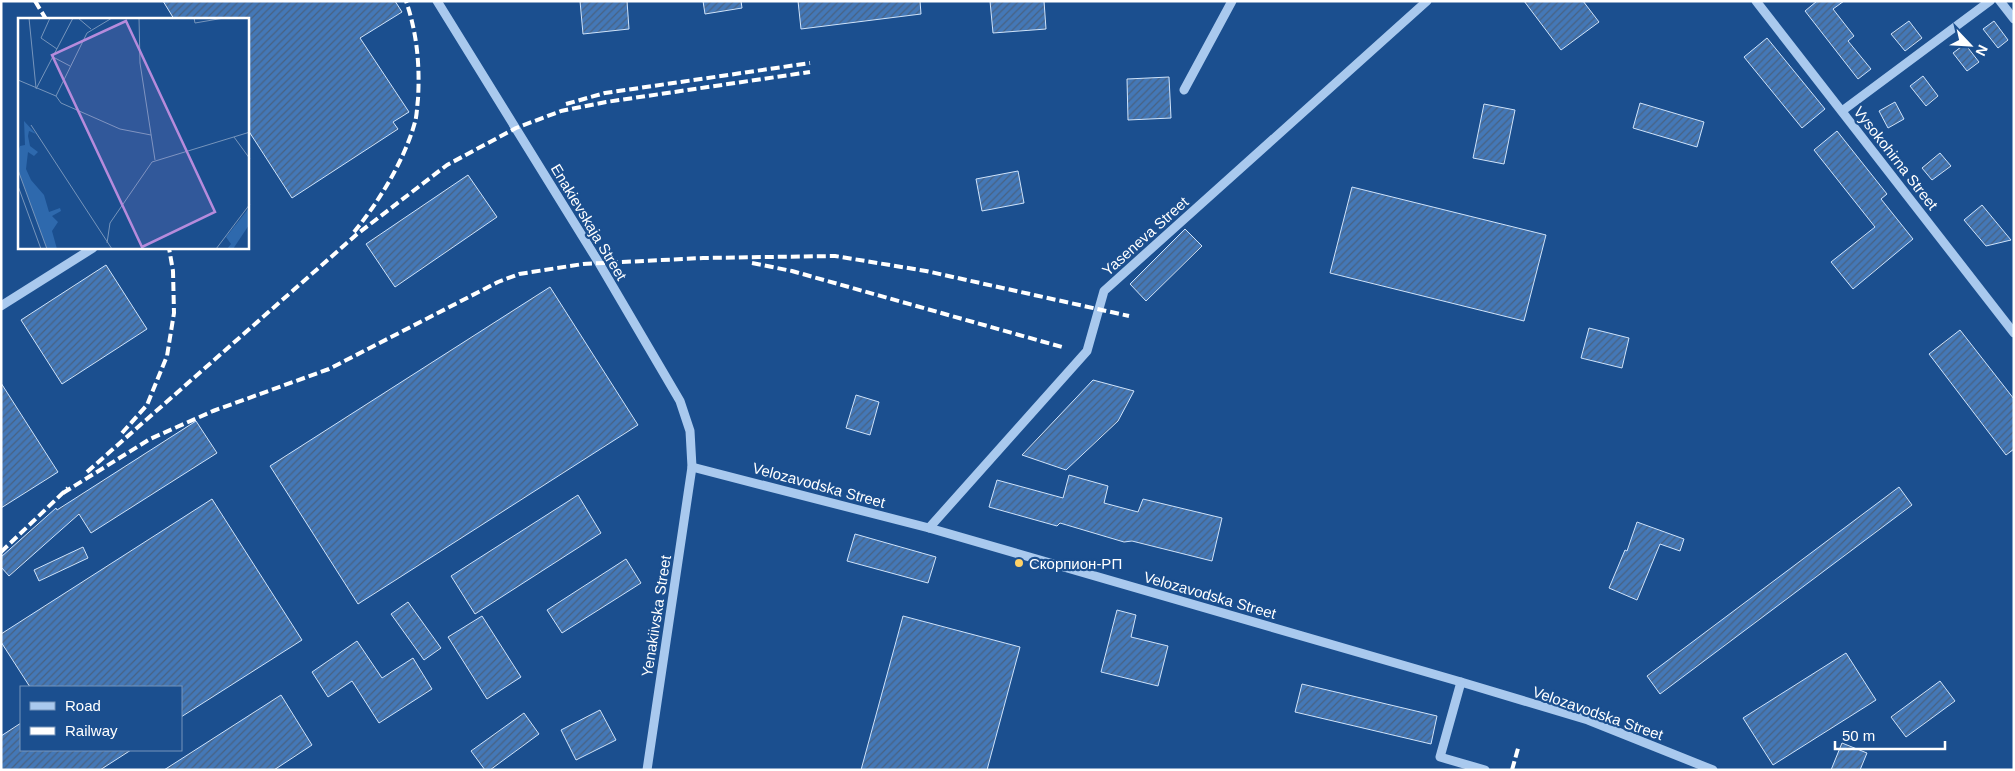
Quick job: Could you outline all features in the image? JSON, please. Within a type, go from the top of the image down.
[{"type":"street","name":"Enakievskaja Street","points":[[437,1],[599,263],[680,401],[690,431],[692,466]]},
{"type":"street","points":[[1184,90],[1232,1]]},
{"type":"street","name":"Yaseneva Street","points":[[929,528],[1087,351],[1104,291],[1427,1]]},
{"type":"street","name":"Vysokohirna Street","points":[[1756,1],[2014,333]]},
{"type":"street","points":[[1842,111],[1990,1]]},
{"type":"street","points":[[2000,1],[2014,19]]},
{"type":"street","points":[[1,306],[91,249]]},
{"type":"street","name":"Velozavodska Street","points":[[692,466],[929,528],[1461,682],[1588,720],[1713,770]]},
{"type":"street","name":"Yenakiivska Street","points":[[647,770],[692,466]]},
{"type":"street","points":[[1461,682],[1440,757],[1485,770]]},
{"type":"building","points":[[163,1],[395,1],[402,12],[360,38],[409,112],[393,122],[398,129],[292,198],[249,132],[249,18],[173,18]]},
{"type":"building","points":[[580,1],[627,1],[629,29],[583,34]]},
{"type":"building","points":[[703,1],[741,1],[742,8],[705,14]]},
{"type":"building","points":[[798,1],[920,1],[921,14],[801,29]]},
{"type":"building","points":[[990,1],[1044,1],[1046,29],[993,33]]},
{"type":"building","points":[[1524,1],[1583,1],[1599,22],[1561,50]]},
{"type":"building","points":[[1817,1],[1844,1],[1833,9],[1854,36],[1848,41],[1871,69],[1858,79],[1805,11]]},
{"type":"building","points":[[1909,21],[1922,38],[1905,51],[1891,34]]},
{"type":"building","points":[[1994,21],[2008,40],[1998,48],[1983,29]]},
{"type":"building","points":[[1767,38],[1825,109],[1802,128],[1744,57]]},
{"type":"building","points":[[1965,44],[1979,62],[1967,71],[1953,53]]},
{"type":"building","points":[[1923,76],[1938,96],[1926,106],[1910,86]]},
{"type":"building","points":[[1169,77],[1171,118],[1128,120],[1127,79]]},
{"type":"building","points":[[1895,102],[1904,119],[1888,128],[1879,111]]},
{"type":"building","points":[[1640,103],[1704,122],[1697,147],[1633,128]]},
{"type":"building","points":[[1484,104],[1515,110],[1504,164],[1473,158]]},
{"type":"building","points":[[1837,131],[1887,194],[1881,199],[1913,239],[1853,289],[1831,262],[1875,227],[1814,150]]},
{"type":"building","points":[[1940,153],[1951,166],[1932,180],[1922,168]]},
{"type":"building","points":[[1018,171],[1024,203],[982,211],[976,179]]},
{"type":"building","points":[[468,175],[497,217],[395,287],[366,244]]},
{"type":"building","points":[[1352,187],[1546,235],[1524,321],[1330,273]]},
{"type":"building","points":[[1982,205],[2011,240],[1986,246],[1964,220]]},
{"type":"building","points":[[1185,229],[1202,246],[1146,301],[1130,284]]},
{"type":"building","points":[[106,265],[147,329],[62,384],[21,320]]},
{"type":"building","points":[[550,287],[638,425],[358,604],[270,466]]},
{"type":"building","points":[[1589,328],[1629,338],[1622,368],[1581,358]]},
{"type":"building","points":[[1960,330],[2014,399],[2014,449],[2006,455],[1929,354]]},
{"type":"building","points":[[1093,380],[1134,391],[1118,421],[1066,470],[1022,455]]},
{"type":"building","points":[[1,383],[58,472],[1,508]]},
{"type":"building","points":[[856,395],[879,402],[870,435],[846,428]]},
{"type":"building","points":[[196,421],[217,453],[91,533],[79,514],[9,576],[1,567],[1,557],[56,508],[57,510]]},
{"type":"building","points":[[1069,475],[1108,486],[1104,503],[1138,512],[1143,499],[1222,518],[1212,561],[1132,541],[1124,542],[1060,523],[1057,526],[989,507],[997,480],[1063,498]]},
{"type":"building","points":[[1899,487],[1912,505],[1660,694],[1647,676]]},
{"type":"building","points":[[578,495],[601,533],[475,614],[451,576]]},
{"type":"building","points":[[212,499],[302,640],[182,716],[182,686],[29,686],[1,642],[1,634]]},
{"type":"building","points":[[1637,522],[1684,539],[1680,551],[1660,544],[1637,600],[1609,588],[1625,550],[1627,551]]},
{"type":"building","points":[[855,534],[936,557],[928,583],[847,561]]},
{"type":"building","points":[[83,547],[88,558],[39,581],[34,570]]},
{"type":"building","points":[[626,559],[641,583],[562,633],[547,610]]},
{"type":"building","points":[[408,602],[441,648],[424,660],[391,614]]},
{"type":"building","points":[[1117,610],[1136,615],[1131,637],[1168,646],[1158,686],[1101,672]]},
{"type":"building","points":[[482,616],[521,677],[487,699],[448,637]]},
{"type":"building","points":[[903,616],[1020,647],[987,770],[861,770]]},
{"type":"building","points":[[357,641],[382,678],[413,658],[432,689],[379,723],[352,681],[328,697],[312,672]]},
{"type":"building","points":[[1846,653],[1876,700],[1773,765],[1743,718]]},
{"type":"building","points":[[1940,681],[1955,701],[1906,737],[1891,717]]},
{"type":"building","points":[[1302,684],[1437,716],[1431,744],[1295,712]]},
{"type":"building","points":[[281,695],[312,745],[274,770],[164,770]]},
{"type":"building","points":[[600,710],[616,740],[576,760],[561,730]]},
{"type":"building","points":[[524,713],[539,734],[490,770],[485,770],[471,751]]},
{"type":"building","points":[[20,724],[20,751],[129,751],[100,770],[1,770],[1,736]]},
{"type":"building","points":[[1842,743],[1867,753],[1860,770],[1831,770]]},
{"type":"railway","points":[[35,1],[45,18]]},
{"type":"railway","points":[[354,232],[390,180],[405,151],[416,119],[419,86],[418,61],[413,25],[406,1]]},
{"type":"railway","points":[[566,104],[605,93],[810,63]]},
{"type":"railway","points":[[87,472],[356,235],[447,165],[516,128],[561,111],[606,102],[810,72]]},
{"type":"railway","points":[[122,433],[147,405],[167,356],[174,313],[173,271],[169,249]]},
{"type":"railway","points":[[63,493],[150,439],[213,411],[329,369],[498,282],[519,274],[583,264],[703,258],[835,256],[926,271],[1129,316]]},
{"type":"railway","points":[[752,263],[792,271],[1062,347]]},
{"type":"railway","points":[[1,552],[68,488]]},
{"type":"railway","points":[[1512,770],[1519,745]]},
{"type":"place","name":"Скорпион-РП","points":[[1019,563]]}]
